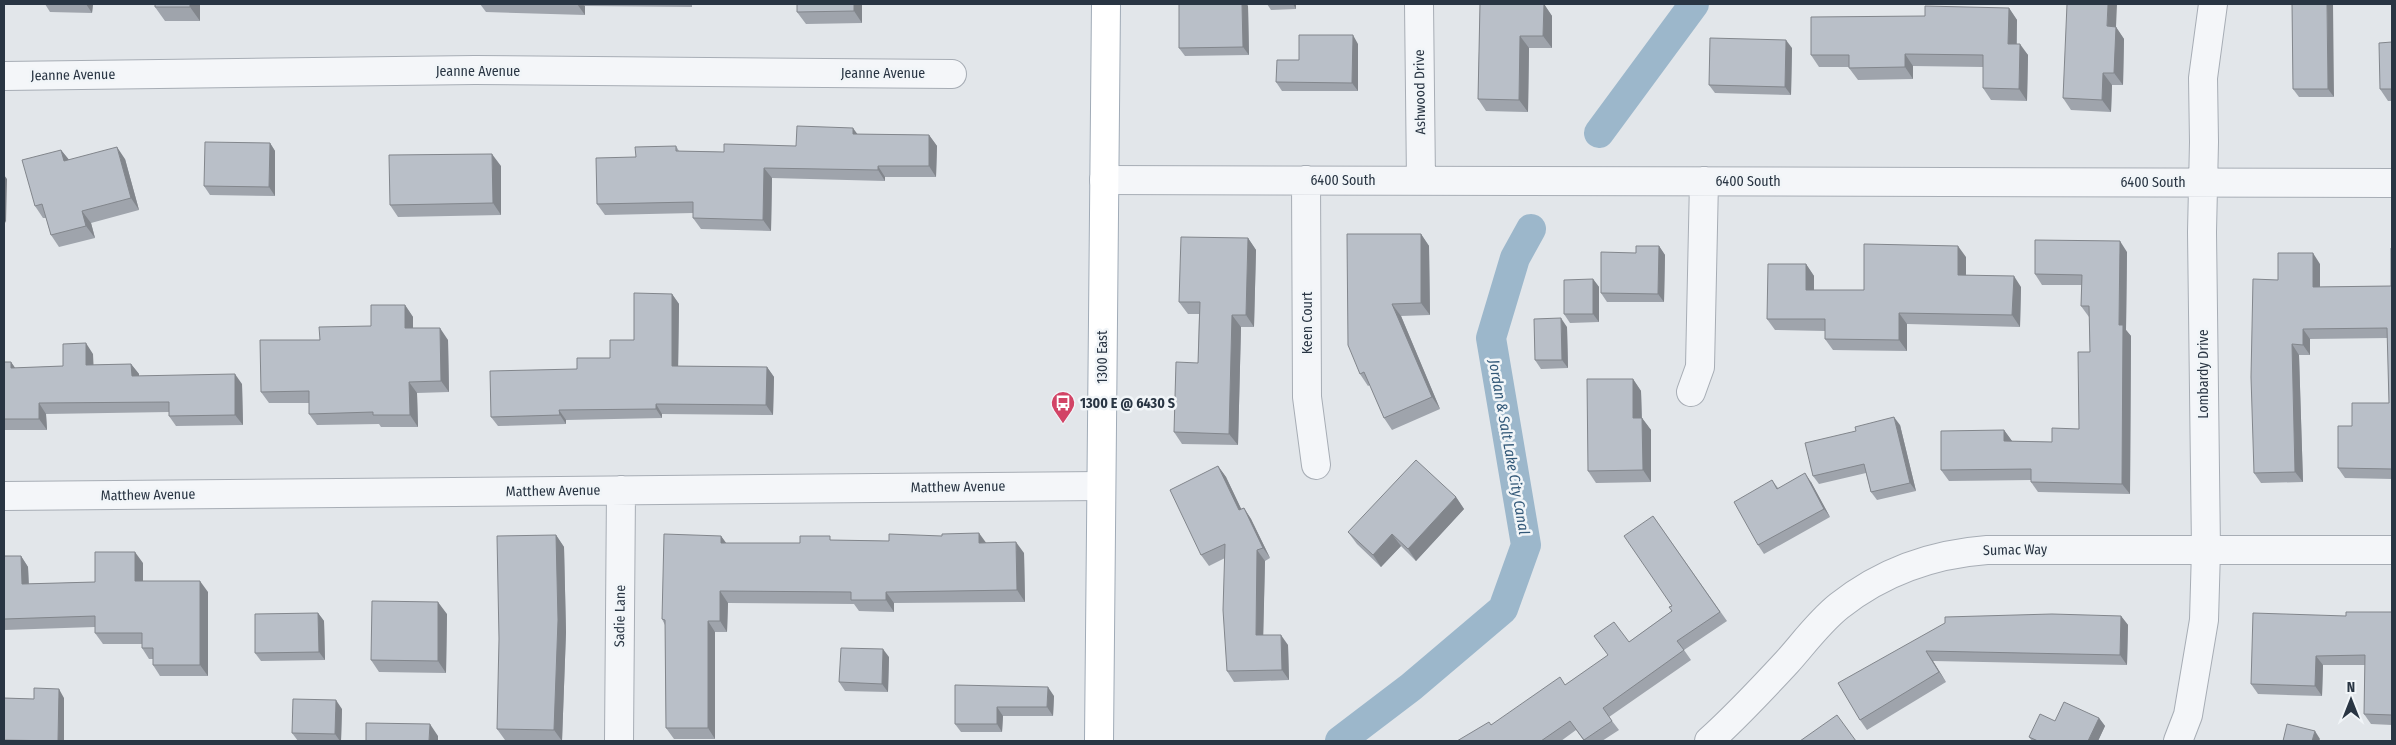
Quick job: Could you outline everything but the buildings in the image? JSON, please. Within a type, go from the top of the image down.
[{"type":"main road","name":"1300 East","points":[[1099,741],[1106,4]]},
{"type":"street","name":"Ashwood Drive","points":[[1419,4],[1421,180]]},
{"type":"street","name":"Lombardy Drive","points":[[2178,741],[2188,715],[2204,620],[2206,550],[2202,182],[2204,142],[2203,78],[2212,4]]},
{"type":"street","name":"Jeanne Avenue","points":[[4,76],[475,70],[952,74]]},
{"type":"street","name":"6400 South","points":[[1104,180],[2392,183]]},
{"type":"street","name":"Keen Court","points":[[1306,180],[1307,397],[1316,465]]},
{"type":"street","points":[[1690,392],[1700,367],[1704,181]]},
{"type":"street","name":"Matthew Avenue","points":[[4,496],[1101,486]]},
{"type":"street","name":"Sadie Lane","points":[[619,741],[621,490]]},
{"type":"street","name":"Sumac Way","points":[[1709,741],[1755,696],[1804,640],[1838,607],[1876,582],[1920,562],[1964,552],[1987,550],[2392,550]]},
{"type":"waterway","name":"Jordan & Salt Lake City Canal","points":[[1599,133],[1694,4]]},
{"type":"waterway","name":"Jordan & Salt Lake City Canal","points":[[1340,741],[1411,687],[1503,609],[1526,545],[1491,338],[1515,258],[1531,229]]},
{"type":"place","name":"1300 E @ 6430 S","points":[[1063,424]]}]
